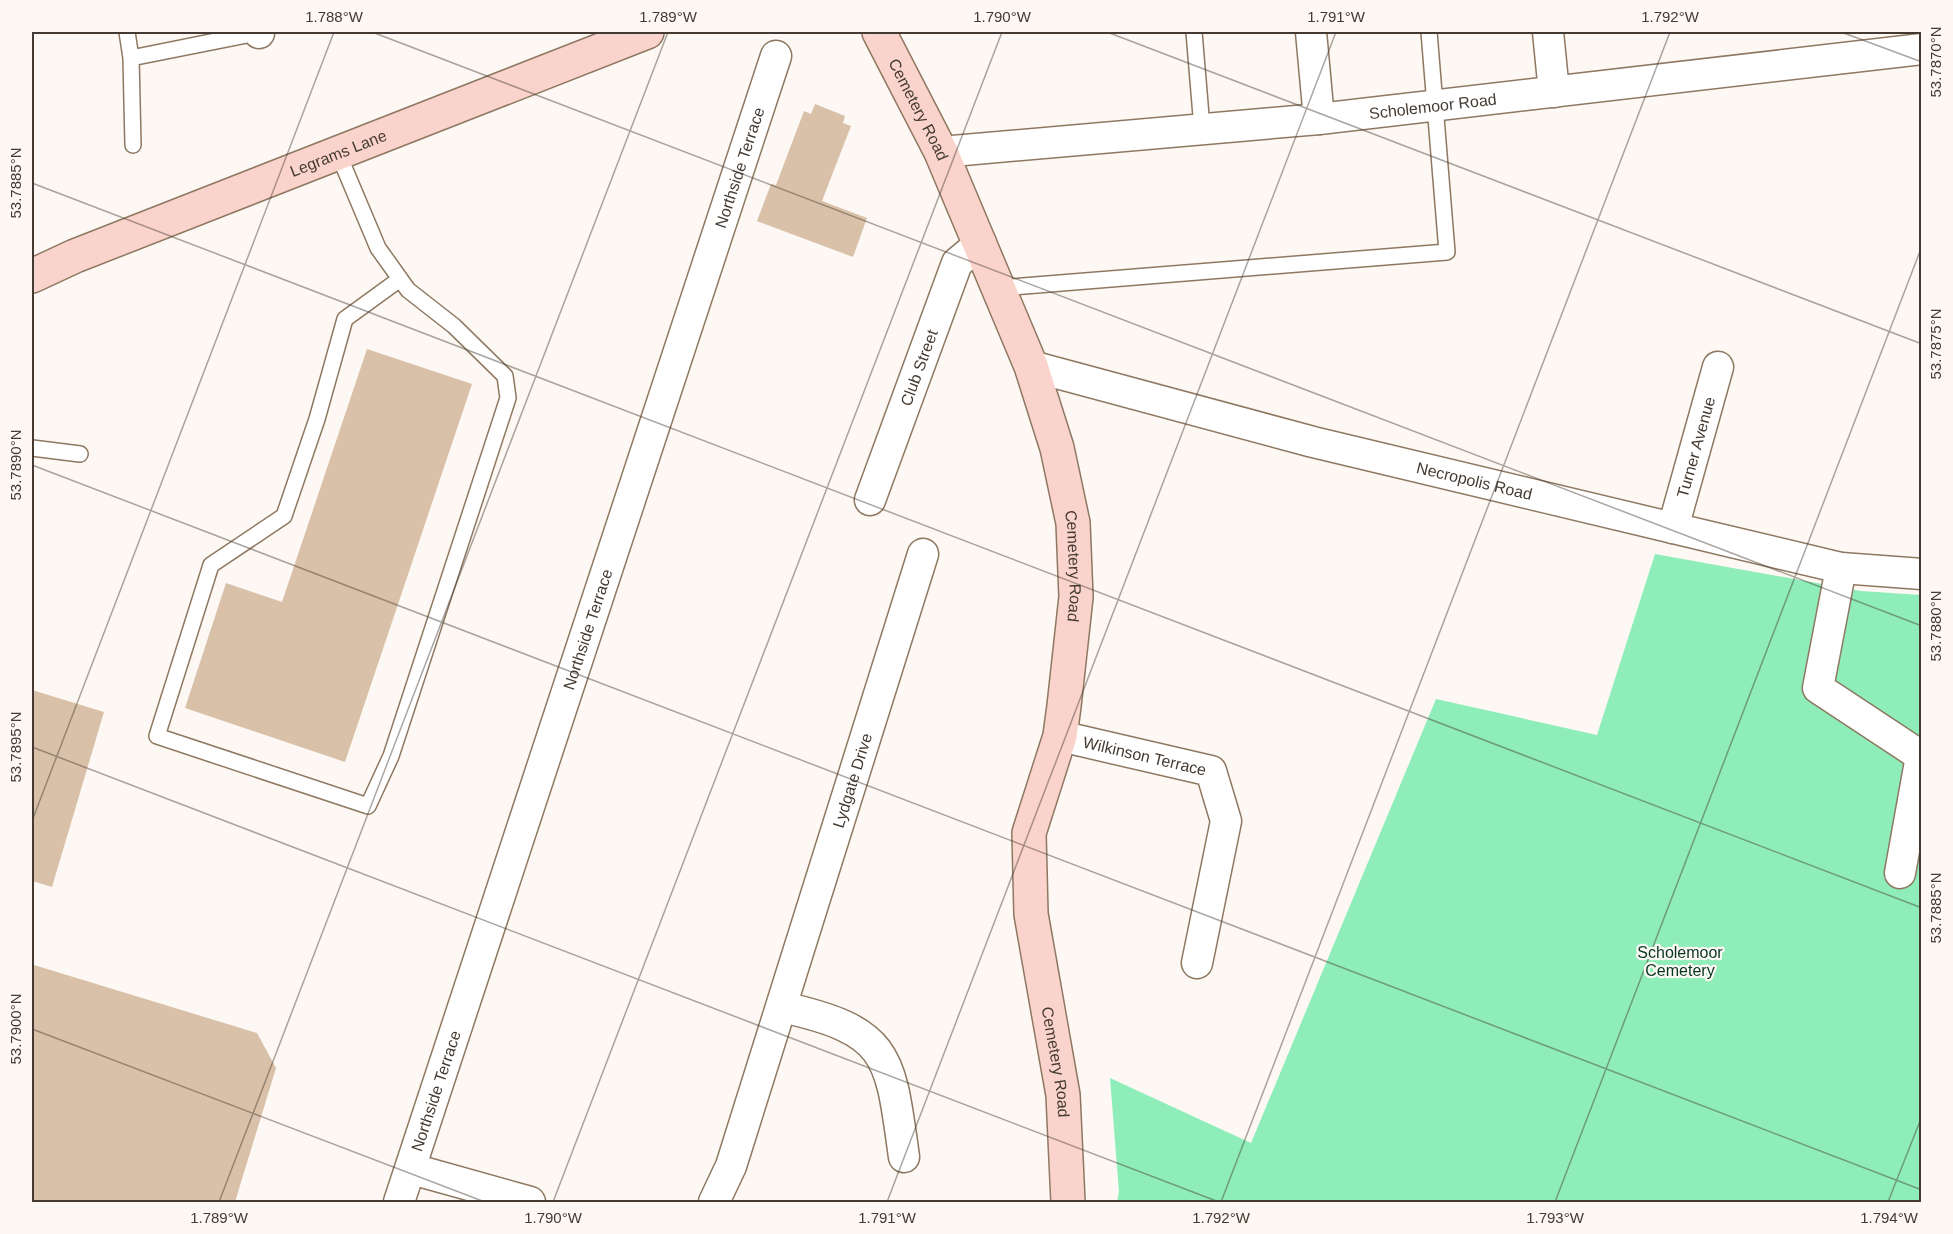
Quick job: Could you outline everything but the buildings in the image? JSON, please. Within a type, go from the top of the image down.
[{"type":"street","name":"Legrams Lane","points":[[32,276],[647,32]]},
{"type":"street","name":"Cemetery Road","points":[[879,32],[941,152],[1031,366],[1057,448],[1073,523],[1076,597],[1060,736],[1029,833],[1031,914],[1063,1095],[1068,1203]]},
{"type":"street","points":[[1311,32],[1319,119]]},
{"type":"street","points":[[1548,32],[1554,92]]},
{"type":"street","name":"Scholemoor Road","points":[[941,152],[1319,119],[1922,49]]},
{"type":"street","name":"Northside Terrace","points":[[399,1203],[776,56]]},
{"type":"street","name":"Club Street","points":[[870,500],[957,263],[981,243]]},
{"type":"street","name":"Necropolis Road","points":[[1031,366],[1313,442],[1841,568],[1922,574]]},
{"type":"street","name":"Turner Avenue","points":[[1673,528],[1718,367]]},
{"type":"street","name":"Lydgate Drive","points":[[714,1203],[731,1166],[923,554]]},
{"type":"street","points":[[1841,568],[1818,688],[1921,756],[1900,873]]},
{"type":"street","name":"Wilkinson Terrace","points":[[1060,736],[1211,771],[1226,821],[1197,963]]},
{"type":"street","points":[[782,1006],[821,1015],[858,1032],[881,1054],[894,1084],[904,1157]]},
{"type":"street","points":[[412,1169],[530,1203]]},
{"type":"lane","points":[[127,32],[131,58],[133,145]]},
{"type":"lane","points":[[131,58],[260,32]]},
{"type":"lane","points":[[1194,32],[1202,128]]},
{"type":"lane","points":[[999,288],[1447,252],[1429,32]]},
{"type":"lane","points":[[338,153],[378,248],[408,290],[454,326],[505,376],[508,398],[391,756],[368,806],[157,736],[211,565],[284,516],[317,419],[345,319],[400,279]]},
{"type":"lane","points":[[32,448],[80,454]]},
{"type":"green space","name":"Scholemoor Cemetery","points":[[1655,554],[1861,591],[1921,595],[1921,1202],[1117,1202],[1119,1192],[1110,1078],[1251,1143],[1436,699],[1597,735]]}]
